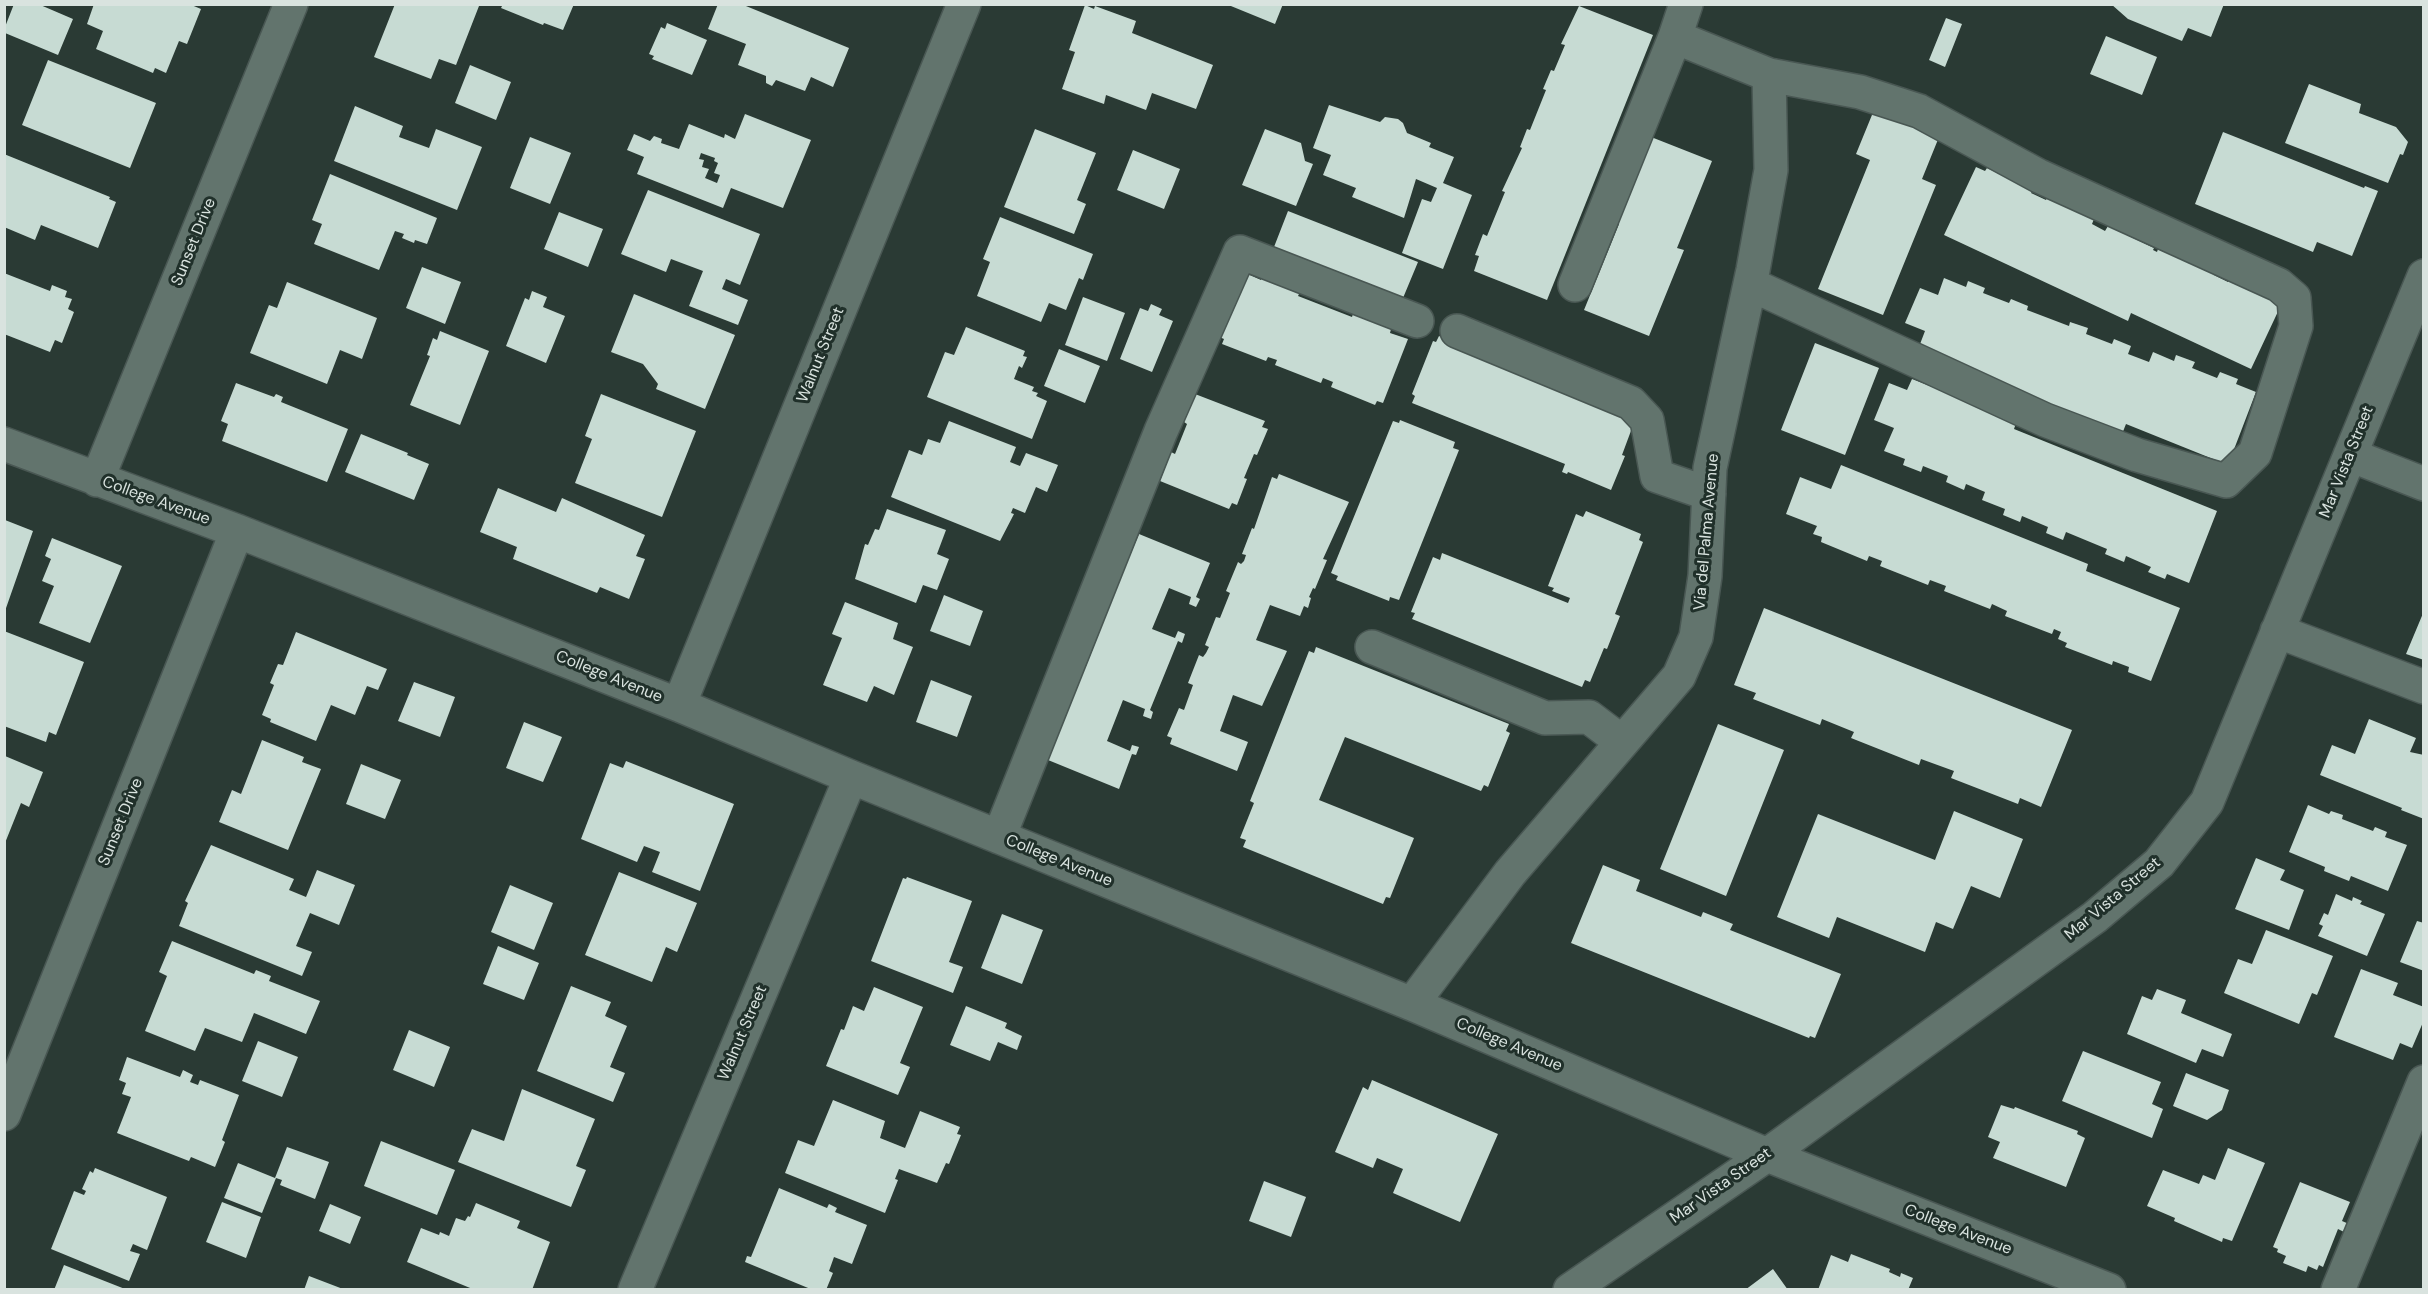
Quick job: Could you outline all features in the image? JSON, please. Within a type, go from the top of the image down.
[{"type":"street","name":"Sunset Drive","points":[[98,480],[291,4]]},
{"type":"street","name":"Walnut Street","points":[[679,705],[964,4]]},
{"type":"street","points":[[1575,285],[1675,37],[1686,4]]},
{"type":"street","points":[[1675,37],[1769,75],[1860,92],[1918,111],[2039,176],[2279,285],[2294,298],[2296,326],[2255,453],[2226,481],[2137,455],[2045,420],[1750,284]]},
{"type":"street","name":"Via del Palma Avenue","points":[[1412,1004],[1509,873],[1679,675],[1696,637],[1705,576],[1710,468],[1750,284],[1771,170],[1769,75]]},
{"type":"street","points":[[999,837],[1161,431],[1240,252],[1417,321]]},
{"type":"street","name":"Mar Vista Street","points":[[1570,1290],[1767,1155],[2095,917],[2159,863],[2207,802],[2424,276]]},
{"type":"street","points":[[1457,331],[1631,403],[1647,420],[1657,476],[1708,494]]},
{"type":"street","name":"College Avenue","points":[[4,444],[237,531],[679,705],[1412,1004],[1767,1155],[2109,1290]]},
{"type":"street","points":[[2350,455],[2424,484]]},
{"type":"street","name":"Sunset Drive","points":[[4,1114],[237,531]]},
{"type":"street","points":[[2277,631],[2424,687]]},
{"type":"street","points":[[1372,647],[1545,718],[1588,717],[1622,742]]},
{"type":"street","name":"Walnut Street","points":[[635,1290],[851,777]]},
{"type":"street","points":[[2338,1290],[2424,1082]]},
{"type":"building","points":[[14,4],[38,4],[73,19],[58,55],[5,33]]},
{"type":"building","points":[[94,4],[189,4],[201,9],[187,44],[179,41],[166,73],[155,68],[153,73],[96,49],[103,31],[87,24]]},
{"type":"building","points":[[395,4],[479,6],[456,65],[439,59],[431,79],[374,57]]},
{"type":"building","points":[[503,4],[574,4],[563,30],[544,23],[543,25],[501,8]]},
{"type":"building","points":[[718,4],[741,4],[849,48],[833,87],[811,77],[805,91],[776,80],[772,86],[766,83],[766,76],[738,65],[746,44],[708,29]]},
{"type":"building","points":[[1226,4],[1283,4],[1275,24]]},
{"type":"building","points":[[2111,4],[2224,4],[2211,37],[2188,28],[2182,41],[2128,19]]},
{"type":"building","points":[[1085,5],[1094,9],[1095,6],[1136,21],[1132,33],[1213,65],[1196,109],[1152,93],[1146,110],[1106,95],[1104,104],[1062,89],[1075,52],[1069,50]]},
{"type":"building","points":[[1579,6],[1653,35],[1547,300],[1474,271],[1479,256],[1475,255],[1483,234],[1487,236],[1505,192],[1502,191],[1522,148],[1520,147],[1527,129],[1530,130],[1546,90],[1543,89],[1551,70],[1554,71],[1565,45],[1561,44]]},
{"type":"building","points":[[1946,18],[1962,24],[1945,67],[1929,60]]},
{"type":"building","points":[[667,23],[707,40],[692,75],[652,59],[654,56],[649,54],[661,27],[665,29]]},
{"type":"building","points":[[2106,36],[2157,57],[2142,95],[2090,74]]},
{"type":"building","points":[[48,60],[156,103],[130,168],[22,125]]},
{"type":"building","points":[[470,65],[511,82],[496,120],[455,103]]},
{"type":"building","points":[[2309,84],[2361,104],[2359,113],[2396,127],[2408,142],[2403,155],[2400,154],[2388,183],[2285,143]]},
{"type":"building","points":[[1329,105],[1380,122],[1385,117],[1398,119],[1403,123],[1407,133],[1431,143],[1429,147],[1454,157],[1443,183],[1472,195],[1443,269],[1402,253],[1422,199],[1431,202],[1437,188],[1416,179],[1404,218],[1352,197],[1356,188],[1323,175],[1331,155],[1313,148]]},
{"type":"building","points":[[355,106],[403,126],[399,137],[429,148],[436,129],[482,147],[457,210],[334,161]]},
{"type":"building","points":[[1874,110],[1939,137],[1922,179],[1936,185],[1883,315],[1818,289],[1870,160],[1856,154]]},
{"type":"building","points":[[745,114],[811,140],[783,208],[731,188],[723,208],[637,174],[644,157],[627,150],[634,134],[650,141],[654,136],[662,139],[661,143],[679,149],[689,124],[724,138],[725,134],[735,139]],"holes":[[[701,153],[715,158],[714,161],[718,163],[714,173],[720,175],[717,183],[705,178],[709,169],[702,167],[704,160],[699,159]]]},
{"type":"building","points":[[1035,129],[1096,153],[1077,200],[1086,204],[1074,234],[1004,207]]},
{"type":"building","points":[[1265,129],[1301,143],[1305,161],[1313,164],[1296,206],[1242,185]]},
{"type":"building","points":[[2223,132],[2364,188],[2365,186],[2378,191],[2352,256],[2317,242],[2313,252],[2195,204]]},
{"type":"building","points":[[1646,135],[1712,161],[1677,248],[1684,250],[1649,336],[1584,310],[1619,224],[1612,221]]},
{"type":"building","points":[[530,137],[571,153],[550,204],[510,188]]},
{"type":"building","points":[[1133,150],[1180,169],[1164,209],[1117,190]]},
{"type":"building","points":[[4,154],[110,197],[109,199],[116,202],[98,248],[41,225],[35,240],[4,227]]},
{"type":"building","points":[[1976,167],[1985,171],[1987,168],[2033,190],[2031,193],[2094,219],[2092,224],[2105,231],[2108,226],[2154,248],[2153,250],[2157,252],[2158,249],[2169,254],[2172,246],[2217,268],[2214,275],[2228,282],[2232,274],[2282,303],[2251,369],[2131,313],[2128,321],[1944,235]]},
{"type":"building","points":[[330,174],[437,218],[427,244],[415,240],[414,243],[402,238],[404,234],[395,231],[379,270],[314,244],[322,224],[312,220]]},
{"type":"building","points":[[648,190],[760,234],[740,285],[726,279],[722,289],[748,300],[738,325],[689,306],[703,271],[671,259],[666,272],[621,254]]},
{"type":"building","points":[[1288,211],[1418,262],[1403,298],[1274,247]]},
{"type":"building","points":[[559,212],[603,229],[588,267],[544,249]]},
{"type":"building","points":[[1000,217],[1093,254],[1083,280],[1079,278],[1066,310],[1049,303],[1041,322],[977,296],[990,262],[983,259]]},
{"type":"building","points":[[422,267],[461,282],[445,324],[406,308]]},
{"type":"building","points":[[1243,272],[1300,292],[1298,296],[1352,317],[1353,314],[1391,329],[1390,333],[1408,339],[1383,403],[1377,401],[1375,405],[1331,387],[1333,382],[1323,378],[1321,383],[1275,365],[1277,360],[1268,357],[1266,361],[1222,344],[1224,339],[1217,336]]},
{"type":"building","points":[[4,273],[50,291],[52,285],[67,291],[65,297],[72,299],[68,309],[74,312],[62,343],[55,340],[50,352],[4,334]]},
{"type":"building","points":[[1944,278],[1966,287],[1968,281],[1985,288],[1983,293],[2009,303],[2011,299],[2028,306],[2027,310],[2069,326],[2070,322],[2088,328],[2086,334],[2112,344],[2114,339],[2131,346],[2128,354],[2149,362],[2153,352],[2174,361],[2176,355],[2195,362],[2192,368],[2217,378],[2220,372],[2238,379],[2236,384],[2256,392],[2228,465],[2126,424],[2122,434],[1917,352],[1925,331],[1905,323],[1920,288],[1938,295]]},
{"type":"building","points":[[287,282],[377,318],[362,359],[340,350],[327,384],[250,353],[269,305],[277,308]]},
{"type":"building","points":[[532,291],[547,297],[543,307],[565,316],[546,363],[506,346],[525,298],[529,300]]},
{"type":"building","points":[[634,294],[735,335],[705,409],[656,389],[658,384],[643,364],[611,352]]},
{"type":"building","points":[[1083,297],[1125,313],[1107,361],[1065,345]]},
{"type":"building","points":[[1151,304],[1162,309],[1159,315],[1173,321],[1152,372],[1120,359],[1140,308],[1148,311]]},
{"type":"building","points":[[966,327],[1025,351],[1023,356],[1027,357],[1022,368],[1019,366],[1014,379],[1034,387],[1032,391],[1038,393],[1036,396],[1047,401],[1032,439],[927,397],[945,352],[954,355]]},
{"type":"building","points":[[440,331],[489,351],[460,425],[410,405],[430,356],[427,355],[433,338],[437,340]]},
{"type":"building","points":[[1439,336],[1633,414],[1635,420],[1622,455],[1625,456],[1611,490],[1568,472],[1567,474],[1562,472],[1565,464],[1412,403],[1415,396],[1412,394],[1433,341],[1436,342]]},
{"type":"building","points":[[1815,343],[1879,368],[1845,455],[1781,430]]},
{"type":"building","points":[[1059,349],[1100,366],[1085,403],[1044,386]]},
{"type":"building","points":[[1912,379],[2017,420],[2014,429],[2217,511],[2189,583],[2167,574],[2165,579],[2148,572],[2151,567],[2126,556],[2124,562],[2105,554],[2107,549],[2066,532],[2063,540],[2046,533],[2048,527],[2022,516],[2020,522],[2003,515],[2005,509],[1982,500],[1985,492],[1966,484],[1964,490],[1946,482],[1948,476],[1923,466],[1921,472],[1903,465],[1905,459],[1884,451],[1894,428],[1874,420],[1889,383],[1907,390]]},
{"type":"building","points":[[236,383],[274,397],[276,394],[283,397],[281,402],[348,429],[327,482],[222,441],[228,424],[221,421]]},
{"type":"building","points":[[601,394],[696,431],[662,517],[575,483],[592,439],[585,436]]},
{"type":"building","points":[[1195,394],[1265,421],[1262,427],[1268,429],[1244,478],[1247,479],[1237,505],[1232,503],[1229,509],[1160,481],[1171,452],[1175,454],[1187,424],[1184,422]]},
{"type":"building","points":[[1400,420],[1455,442],[1453,448],[1459,450],[1399,600],[1390,597],[1389,601],[1336,580],[1338,576],[1331,573],[1393,421],[1399,423]]},
{"type":"building","points":[[949,421],[1016,447],[1010,462],[1020,466],[1026,453],[1058,465],[1047,492],[1036,487],[1025,513],[1013,508],[1011,513],[1014,514],[1000,541],[891,497],[909,450],[922,455],[928,439],[940,443]]},
{"type":"building","points":[[361,434],[429,464],[414,500],[345,472]]},
{"type":"building","points":[[1841,465],[2088,564],[2086,571],[2180,608],[2151,681],[2128,672],[2129,667],[2113,661],[2112,665],[2065,647],[2067,643],[2058,639],[2061,632],[2054,629],[2052,634],[2005,616],[2007,611],[1992,604],[1990,609],[1944,591],[1946,586],[1930,580],[1928,585],[1880,566],[1882,561],[1869,556],[1867,561],[1821,542],[1822,537],[1813,534],[1817,526],[1786,514],[1800,477],[1831,489]]},
{"type":"building","points":[[1279,474],[1349,502],[1323,559],[1327,560],[1315,589],[1313,588],[1309,597],[1311,598],[1308,608],[1304,606],[1300,616],[1270,605],[1256,640],[1287,651],[1262,706],[1233,695],[1220,731],[1248,742],[1237,771],[1170,744],[1172,738],[1167,736],[1179,708],[1184,710],[1193,685],[1188,683],[1199,655],[1203,657],[1209,647],[1205,645],[1216,617],[1220,618],[1230,593],[1226,591],[1238,562],[1241,564],[1244,561],[1246,555],[1242,554],[1252,528],[1254,529],[1272,477],[1277,479]]},
{"type":"building","points":[[498,488],[556,512],[562,498],[645,535],[636,556],[645,559],[629,599],[600,587],[597,593],[513,559],[517,547],[480,532]]},
{"type":"building","points":[[887,509],[946,530],[937,554],[949,559],[937,590],[923,585],[916,603],[855,579],[865,544],[868,545],[875,529],[879,530]]},
{"type":"building","points":[[1586,511],[1641,534],[1639,540],[1643,542],[1615,614],[1620,616],[1607,649],[1604,648],[1590,682],[1585,680],[1582,687],[1412,619],[1415,613],[1411,612],[1433,557],[1440,560],[1442,553],[1568,603],[1570,598],[1552,591],[1554,588],[1548,586],[1576,514],[1583,517]]},
{"type":"building","points":[[5,520],[33,531],[5,611]]},
{"type":"building","points":[[1139,534],[1210,563],[1196,597],[1200,599],[1196,607],[1189,604],[1191,597],[1169,588],[1152,629],[1175,638],[1178,631],[1185,634],[1182,643],[1178,641],[1150,710],[1153,712],[1151,719],[1143,716],[1145,709],[1123,700],[1107,741],[1130,751],[1132,745],[1139,747],[1136,755],[1132,754],[1119,789],[1048,760],[1055,741],[1052,740],[1083,664],[1086,666],[1128,552],[1131,553]]},
{"type":"building","points":[[52,538],[122,566],[90,643],[39,623],[54,586],[42,581],[51,559],[45,556]]},
{"type":"building","points":[[944,595],[983,611],[970,646],[930,631]]},
{"type":"building","points":[[845,602],[898,623],[893,639],[913,647],[894,695],[874,686],[867,702],[823,685],[842,638],[832,634]]},
{"type":"building","points":[[1764,608],[2072,730],[2041,807],[2020,798],[2018,804],[1951,778],[1954,771],[1921,759],[1919,765],[1851,738],[1854,732],[1822,719],[1820,725],[1753,699],[1756,693],[1734,685]]},
{"type":"building","points":[[2424,611],[2424,660],[2406,654]]},
{"type":"building","points":[[4,631],[84,662],[56,735],[49,732],[46,742],[4,726]]},
{"type":"building","points":[[296,632],[387,669],[378,690],[367,686],[355,715],[331,705],[316,741],[270,722],[271,719],[262,715],[274,685],[270,683],[278,664],[283,665]]},
{"type":"building","points":[[1316,647],[1509,724],[1506,731],[1510,733],[1488,787],[1484,785],[1481,791],[1345,737],[1319,800],[1414,838],[1390,898],[1386,897],[1383,904],[1243,847],[1246,840],[1240,838],[1254,803],[1250,801],[1309,651],[1314,653]]},
{"type":"building","points":[[931,680],[972,696],[957,737],[916,722]]},
{"type":"building","points":[[414,682],[455,697],[440,737],[398,721]]},
{"type":"building","points":[[2369,719],[2416,738],[2410,752],[2424,755],[2424,819],[2320,775],[2332,745],[2355,754]]},
{"type":"building","points":[[524,722],[562,737],[543,782],[506,768]]},
{"type":"building","points":[[1718,724],[1784,750],[1726,896],[1660,869]]},
{"type":"building","points":[[262,740],[304,757],[302,762],[321,769],[288,850],[219,822],[232,790],[241,794]]},
{"type":"building","points":[[5,756],[43,772],[29,807],[21,803],[5,843]]},
{"type":"building","points":[[626,761],[734,804],[700,891],[652,872],[660,852],[644,846],[637,862],[581,839],[610,763],[623,768]]},
{"type":"building","points":[[361,764],[401,780],[385,819],[346,804]]},
{"type":"building","points":[[2308,805],[2329,814],[2331,811],[2343,815],[2342,819],[2373,831],[2375,827],[2387,832],[2385,837],[2407,845],[2388,891],[2351,876],[2349,881],[2324,871],[2325,867],[2289,852]]},
{"type":"building","points":[[1954,811],[2023,839],[2000,898],[1971,886],[1953,929],[1936,922],[1925,952],[1837,917],[1829,938],[1777,917],[1818,814],[1935,860]]},
{"type":"building","points":[[211,845],[294,879],[289,890],[306,897],[317,870],[355,885],[339,925],[310,913],[296,946],[312,952],[302,976],[179,926],[188,903],[185,901]]},
{"type":"building","points":[[2256,858],[2285,870],[2280,880],[2304,890],[2289,930],[2235,909]]},
{"type":"building","points":[[1603,865],[1640,880],[1636,891],[1701,917],[1703,912],[1733,924],[1730,930],[1841,974],[1815,1038],[1810,1036],[1809,1038],[1571,943]]},
{"type":"building","points":[[619,872],[697,903],[677,952],[666,947],[652,982],[585,955]]},
{"type":"building","points":[[907,877],[972,901],[949,962],[963,967],[953,993],[871,961],[903,878]]},
{"type":"building","points":[[510,885],[553,903],[534,950],[491,932]]},
{"type":"building","points":[[2336,894],[2352,901],[2353,897],[2362,901],[2360,904],[2385,914],[2367,956],[2318,936],[2323,926],[2319,924],[2324,913],[2328,915]]},
{"type":"building","points":[[1002,914],[1043,930],[1022,984],[981,968]]},
{"type":"building","points":[[2417,921],[2424,923],[2424,971],[2400,962]]},
{"type":"building","points":[[2266,930],[2333,956],[2317,995],[2312,993],[2299,1024],[2224,993],[2238,959],[2252,964]]},
{"type":"building","points":[[172,941],[254,974],[256,970],[271,976],[269,981],[320,1001],[306,1034],[254,1013],[242,1042],[205,1028],[195,1051],[145,1031],[167,976],[159,972]]},
{"type":"building","points":[[498,946],[539,963],[524,1000],[483,984]]},
{"type":"building","points":[[2361,969],[2398,983],[2393,995],[2424,1007],[2424,1020],[2412,1048],[2400,1043],[2393,1060],[2334,1037]]},
{"type":"building","points":[[571,986],[611,1002],[605,1016],[627,1026],[610,1067],[625,1073],[613,1102],[537,1071]]},
{"type":"building","points":[[874,987],[923,1007],[900,1063],[910,1067],[898,1095],[826,1066],[853,1006],[864,1011]]},
{"type":"building","points":[[2157,989],[2186,1000],[2181,1013],[2232,1034],[2223,1057],[2202,1049],[2196,1063],[2127,1034],[2142,996],[2152,1000]]},
{"type":"building","points":[[966,1006],[1007,1023],[1005,1028],[1022,1036],[1017,1050],[998,1042],[990,1061],[950,1045]]},
{"type":"building","points":[[409,1030],[450,1047],[434,1087],[393,1070]]},
{"type":"building","points":[[258,1041],[298,1057],[282,1097],[242,1081]]},
{"type":"building","points":[[2083,1051],[2161,1082],[2152,1104],[2163,1109],[2152,1138],[2062,1101]]},
{"type":"building","points":[[127,1057],[180,1077],[183,1070],[193,1075],[190,1082],[198,1085],[200,1080],[239,1095],[222,1140],[225,1142],[215,1167],[191,1157],[189,1161],[117,1133],[131,1097],[122,1094],[126,1083],[119,1080]]},
{"type":"building","points":[[2186,1073],[2229,1090],[2222,1110],[2207,1120],[2173,1106]]},
{"type":"building","points":[[1372,1080],[1498,1134],[1460,1222],[1393,1193],[1403,1169],[1377,1158],[1373,1168],[1335,1152],[1363,1087],[1368,1090]]},
{"type":"building","points":[[522,1089],[595,1119],[576,1166],[586,1170],[571,1207],[458,1162],[472,1129],[504,1141]]},
{"type":"building","points":[[833,1100],[885,1121],[880,1138],[905,1148],[920,1111],[960,1127],[957,1134],[961,1135],[949,1164],[946,1163],[937,1183],[899,1169],[895,1179],[898,1180],[885,1213],[785,1173],[798,1140],[814,1146]]},
{"type":"building","points":[[2001,1105],[2014,1109],[2015,1107],[2078,1131],[2077,1134],[2085,1138],[2066,1187],[1993,1158],[2000,1142],[1988,1137]]},
{"type":"building","points":[[381,1141],[455,1170],[437,1215],[364,1186]]},
{"type":"building","points":[[287,1147],[329,1162],[315,1199],[280,1185],[282,1180],[276,1178],[262,1213],[224,1198],[238,1163],[275,1178]]},
{"type":"building","points":[[2228,1148],[2265,1163],[2232,1241],[2223,1238],[2222,1242],[2174,1221],[2175,1218],[2147,1206],[2163,1170],[2199,1184],[2203,1175],[2215,1180]]},
{"type":"building","points":[[95,1168],[167,1197],[147,1250],[133,1244],[130,1251],[140,1254],[129,1281],[51,1249],[74,1191],[84,1195],[86,1191],[82,1189],[90,1171],[93,1173]]},
{"type":"building","points":[[1264,1181],[1306,1197],[1291,1237],[1249,1221]]},
{"type":"building","points":[[2300,1182],[2350,1202],[2342,1221],[2349,1224],[2346,1233],[2338,1229],[2323,1267],[2319,1265],[2317,1270],[2308,1266],[2306,1272],[2283,1263],[2286,1256],[2277,1252],[2278,1249],[2273,1247]]},
{"type":"building","points":[[779,1188],[827,1208],[829,1204],[837,1208],[835,1212],[867,1225],[852,1264],[834,1257],[829,1271],[833,1273],[826,1290],[813,1290],[745,1262],[747,1256],[751,1257]]},
{"type":"building","points":[[222,1202],[261,1217],[246,1258],[206,1242]]},
{"type":"building","points":[[476,1203],[520,1221],[517,1228],[550,1242],[532,1290],[475,1290],[407,1262],[421,1228],[449,1236],[456,1218],[465,1221],[468,1216],[470,1217]]},
{"type":"building","points":[[330,1204],[361,1217],[350,1244],[319,1231]]},
{"type":"building","points":[[1851,1254],[1890,1269],[1889,1272],[1900,1277],[1901,1273],[1913,1278],[1908,1290],[1818,1290],[1831,1255],[1848,1262]]},
{"type":"building","points":[[64,1265],[125,1289],[125,1290],[54,1290]]},
{"type":"building","points":[[1773,1269],[1788,1290],[1745,1290]]},
{"type":"building","points":[[309,1276],[343,1289],[343,1290],[304,1290]]}]
